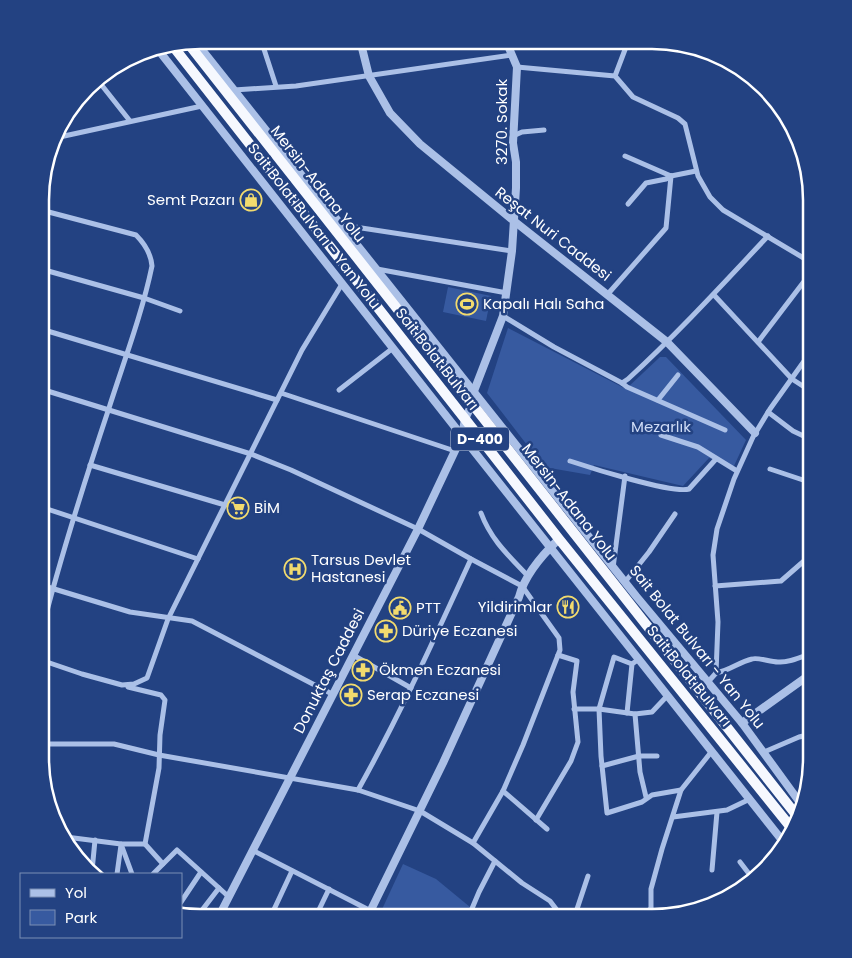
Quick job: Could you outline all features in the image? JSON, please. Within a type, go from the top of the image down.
[{"type":"highway","name":"Mersin-Adana Yolu","points":[[193,49],[793,811]]},
{"type":"highway","name":"Sait Bolat Bulvarı","points":[[177,51],[559,539],[788,824]]},
{"type":"street","name":"Sait Bolat Bulvarı - Yan Yolu","points":[[201,49],[613,568],[742,723],[797,799]]},
{"type":"street","points":[[264,49],[276,86]]},
{"type":"street","name":"Reşat Nuri Caddesi","points":[[362,49],[369,76],[390,113],[420,144],[667,342],[755,434]]},
{"type":"street","name":"3270. Sokak","points":[[462,436],[474,391],[503,316],[507,293],[516,188],[513,136],[516,67],[509,49]]},
{"type":"street","points":[[615,76],[625,49]]},
{"type":"street","name":"Sait Bolat Bulvarı - Yan Yolu","points":[[162,54],[780,838]]},
{"type":"street","points":[[234,90],[296,86],[512,55]]},
{"type":"street","points":[[516,67],[615,76],[633,97],[678,118],[686,124],[696,171],[710,197],[723,210],[803,257]]},
{"type":"street","points":[[101,85],[130,121]]},
{"type":"street","points":[[63,136],[202,106]]},
{"type":"street","points":[[513,136],[522,132],[544,130]]},
{"type":"street","points":[[625,156],[671,176]]},
{"type":"street","points":[[628,204],[646,183],[696,171]]},
{"type":"street","points":[[607,295],[666,228],[671,176]]},
{"type":"street","points":[[49,212],[136,235],[143,242],[151,259],[152,266],[144,298],[49,601]]},
{"type":"street","points":[[342,225],[512,251]]},
{"type":"street","points":[[622,382],[628,380],[714,295],[768,236]]},
{"type":"street","points":[[377,269],[507,293]]},
{"type":"street","points":[[49,271],[144,298],[180,311]]},
{"type":"street","points":[[758,342],[803,283]]},
{"type":"street","points":[[122,685],[134,684],[147,678],[168,619],[302,350],[342,284]]},
{"type":"street","points":[[714,295],[792,379],[803,386]]},
{"type":"street","points":[[503,316],[622,382],[627,387],[725,430]]},
{"type":"street","points":[[49,331],[277,400]]},
{"type":"street","points":[[339,390],[393,348]]},
{"type":"street","points":[[708,682],[716,673],[718,622],[713,555],[717,529],[737,471],[755,434],[768,412],[803,363]]},
{"type":"street","points":[[658,400],[678,374]]},
{"type":"street","points":[[49,392],[251,454],[291,470],[418,529],[522,586],[559,638],[558,655],[503,791],[473,843]]},
{"type":"street","points":[[281,394],[455,451]]},
{"type":"street","points":[[768,412],[793,431],[803,436]]},
{"type":"street","points":[[661,435],[698,447],[737,471]]},
{"type":"street","name":"Donuktaş Caddesi","points":[[225,909],[252,850],[418,529],[462,436]]},
{"type":"street","points":[[570,461],[684,490],[689,489],[716,459]]},
{"type":"street","points":[[90,465],[225,505]]},
{"type":"street","points":[[770,469],[803,480]]},
{"type":"street","points":[[613,568],[625,476]]},
{"type":"street","points":[[49,509],[198,559]]},
{"type":"street","points":[[481,513],[487,530],[496,543],[528,576]]},
{"type":"street","points":[[625,582],[649,552],[675,514]]},
{"type":"street","points":[[371,909],[420,810],[519,597],[522,586],[550,547],[559,539]]},
{"type":"street","points":[[358,790],[380,751],[411,688],[471,559]]},
{"type":"street","points":[[715,586],[782,581],[803,562]]},
{"type":"street","points":[[49,587],[130,612],[192,621],[332,694]]},
{"type":"street","points":[[536,820],[571,760],[578,742],[572,692],[577,661],[558,655]]},
{"type":"street","points":[[353,656],[411,688]]},
{"type":"street","points":[[716,673],[726,672],[754,658],[781,663],[803,656]]},
{"type":"street","points":[[632,664],[614,657],[600,709],[602,766],[607,813],[642,802],[646,798],[682,790]]},
{"type":"street","points":[[627,713],[632,664],[639,659]]},
{"type":"street","points":[[49,663],[82,674],[162,695],[165,700],[160,735],[159,768],[145,844]]},
{"type":"street","points":[[742,723],[803,679]]},
{"type":"street","points":[[574,708],[600,709],[635,714],[652,712],[668,695]]},
{"type":"street","points":[[635,714],[634,719],[646,798]]},
{"type":"street","points":[[764,752],[803,736]]},
{"type":"street","points":[[49,744],[114,744],[159,755],[358,790],[420,810],[473,843],[522,883],[550,901],[556,909]]},
{"type":"street","points":[[651,909],[651,889],[682,790],[712,751]]},
{"type":"street","points":[[602,766],[639,756],[657,756]]},
{"type":"street","points":[[503,791],[547,829]]},
{"type":"street","points":[[673,817],[727,810],[750,800]]},
{"type":"street","points":[[712,870],[717,812]]},
{"type":"street","points":[[71,838],[121,844],[145,844],[163,864]]},
{"type":"street","points":[[92,864],[94,840]]},
{"type":"street","points":[[117,873],[121,844]]},
{"type":"street","points":[[121,844],[132,873]]},
{"type":"street","points":[[154,873],[177,850],[229,897]]},
{"type":"street","points":[[252,850],[329,890],[361,909]]},
{"type":"street","points":[[472,909],[495,861]]},
{"type":"street","points":[[740,862],[748,875]]},
{"type":"street","points":[[274,909],[292,870]]},
{"type":"street","points":[[182,900],[201,872]]},
{"type":"street","points":[[577,909],[588,876]]},
{"type":"street","points":[[203,909],[218,888]]},
{"type":"street","points":[[320,909],[329,890]]},
{"type":"green space","name":"Kapalı Halı Saha","points":[[448,287],[491,296],[486,321],[443,312]]},
{"type":"green space","name":"Mezarlık","points":[[508,328],[626,389],[660,357],[666,357],[746,440],[733,468],[709,458],[683,486],[594,465],[590,475],[544,467],[487,393]]},
{"type":"green space","points":[[403,864],[436,879],[470,907],[469,909],[382,909]]},
{"type":"place","name":"Semt Pazarı","points":[[251,200]]},
{"type":"place","name":"Kapalı Halı Saha","points":[[467,304]]},
{"type":"place","name":"BİM","points":[[238,508]]},
{"type":"place","name":"Tarsus Devlet Hastanesi","points":[[295,569]]},
{"type":"place","name":"Yildirimlar","points":[[568,607]]},
{"type":"place","name":"PTT","points":[[400,608]]},
{"type":"place","name":"Düriye Eczanesi","points":[[386,631]]},
{"type":"place","name":"Ökmen Eczanesi","points":[[363,670]]},
{"type":"place","name":"Serap Eczanesi","points":[[351,695]]}]
